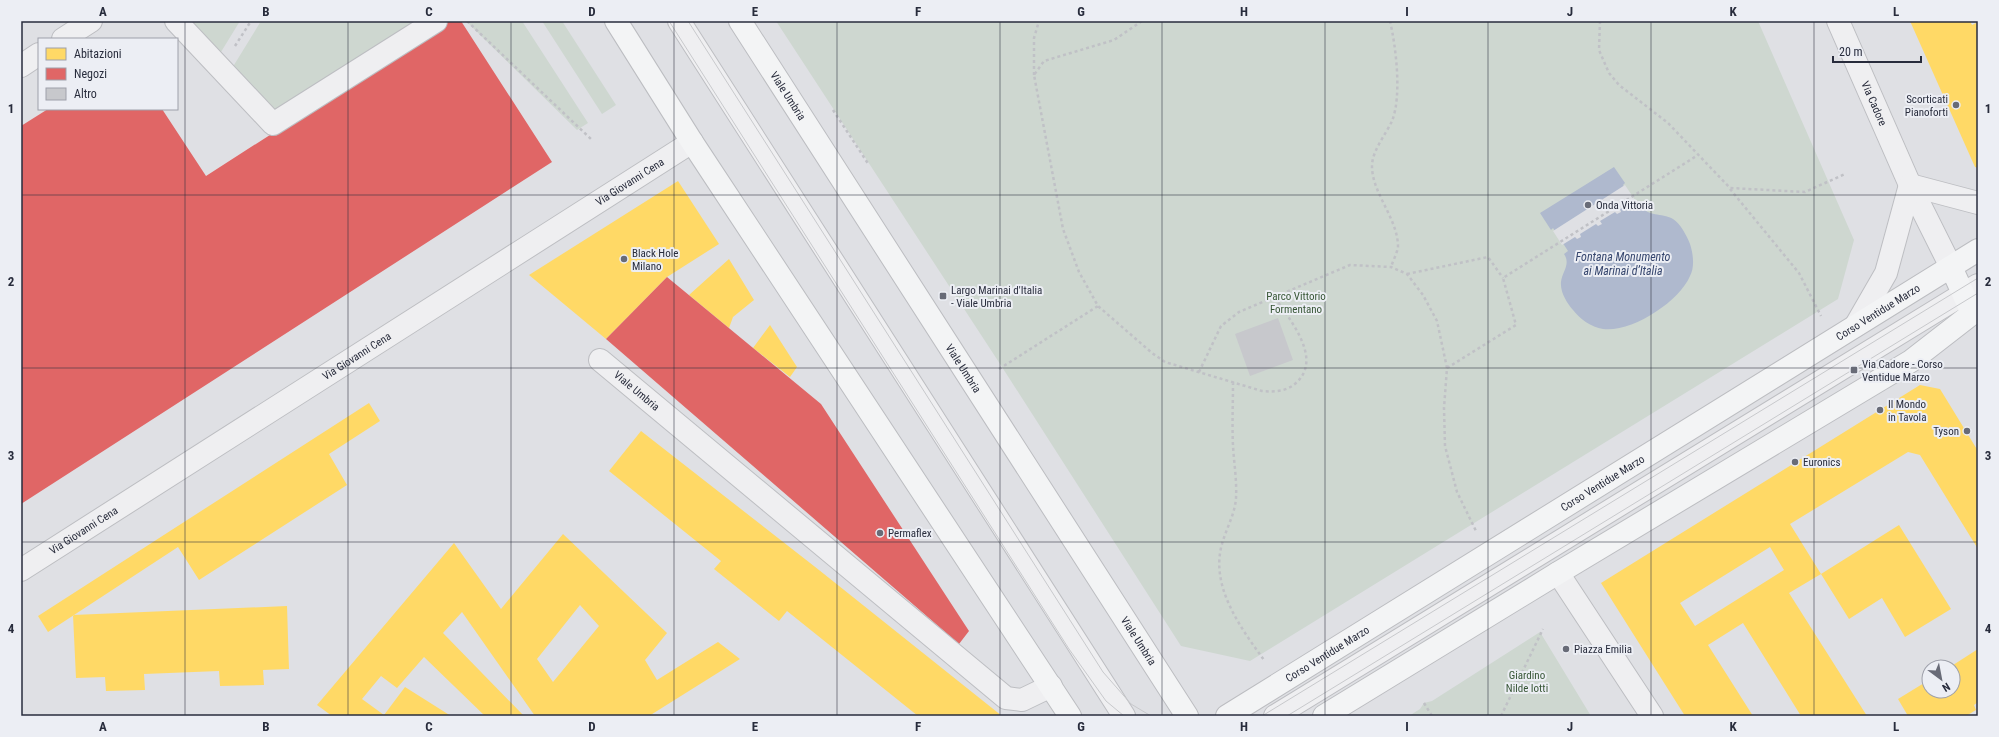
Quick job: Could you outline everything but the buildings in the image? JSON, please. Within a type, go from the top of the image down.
[{"type":"main road","points":[[616,21],[692,142],[1052,686],[1070,716]]},
{"type":"main road","name":"Viale Umbria","points":[[740,21],[1187,716]]},
{"type":"main road","name":"Corso Ventidue Marzo","points":[[1227,716],[1978,250]]},
{"type":"main road","name":"Via Cadore","points":[[1951,267],[1974,305]]},
{"type":"main road","points":[[1324,716],[1911,360],[1974,305]]},
{"type":"street","points":[[65,38],[91,21]]},
{"type":"street","points":[[176,21],[274,124],[436,21]]},
{"type":"street","points":[[679,21],[1124,716]]},
{"type":"street","name":"Via Cadore","points":[[1838,21],[1910,185],[1951,267]]},
{"type":"street","points":[[21,66],[38,55]]},
{"type":"street","name":"Via Giovanni Cena","points":[[21,570],[692,142]]},
{"type":"street","points":[[1856,325],[1886,273],[1910,185],[1978,203]]},
{"type":"street","points":[[1275,716],[1974,305]]},
{"type":"street","name":"Viale Umbria","points":[[600,360],[1006,698],[1022,700],[1052,686]]},
{"type":"street","points":[[1558,573],[1652,716]]},
{"type":"path","points":[[467,21],[592,140]]},
{"type":"path","points":[[1039,21],[1034,38],[1034,75],[1064,229],[1079,272],[1098,306],[1152,353],[1165,362],[1262,391],[1277,392],[1292,387],[1303,377],[1306,362],[1304,348],[1299,334],[1274,296]]},
{"type":"path","points":[[1034,75],[1044,61],[1114,40],[1142,21]]},
{"type":"path","points":[[1390,21],[1393,34],[1396,104],[1392,120],[1374,156],[1372,165],[1375,179],[1394,227],[1398,248],[1391,267]]},
{"type":"path","points":[[1600,21],[1599,50],[1609,73],[1620,85],[1668,123],[1730,188],[1799,273],[1819,311],[1822,320]]},
{"type":"path","points":[[833,110],[868,165]]},
{"type":"path","points":[[1503,278],[1698,154]]},
{"type":"path","points":[[1730,188],[1805,192],[1845,174]]},
{"type":"path","points":[[1407,274],[1488,257],[1503,278],[1516,325],[1447,368]]},
{"type":"path","points":[[1199,372],[1221,326],[1239,312],[1350,265],[1391,267],[1407,274],[1422,295],[1437,321],[1447,368],[1444,408],[1445,446],[1457,492],[1476,531]]},
{"type":"path","points":[[999,369],[1098,306]]},
{"type":"path","points":[[1234,382],[1233,444],[1236,498],[1230,521],[1221,545],[1219,565],[1222,585],[1230,607],[1264,660]]},
{"type":"path","points":[[1501,716],[1543,630]]},
{"type":"path","points":[[1424,703],[1432,716]]},
{"type":"green space","points":[[168,21],[240,21],[213,65]]},
{"type":"green space","points":[[261,21],[416,21],[265,117],[226,78]]},
{"type":"green space","points":[[471,21],[522,21],[588,123],[577,130],[468,23]]},
{"type":"green space","points":[[542,21],[562,21],[616,105],[602,114]]},
{"type":"green space","name":"Parco Vittorio Formentano","points":[[776,21],[1758,21],[1854,240],[1838,299],[1250,661],[1181,646],[1002,367]]},
{"type":"green space","name":"Giardino Nilde Iotti","points":[[1540,632],[1591,716],[1409,716],[1420,709],[1424,703],[1432,701]]},
{"type":"water","name":"Fontana Monumento ai Marinai d’Italia","points":[[1614,167],[1625,183],[1623,185],[1637,207],[1641,205],[1647,212],[1668,217],[1678,223],[1690,244],[1693,264],[1690,276],[1676,296],[1653,314],[1627,326],[1614,329],[1603,329],[1582,319],[1566,301],[1561,282],[1567,261],[1564,254],[1568,251],[1553,228],[1551,230],[1540,213]]},
{"type":"pier","points":[[1625,185],[1635,200],[1620,209],[1621,212],[1617,214],[1615,212],[1600,221],[1602,224],[1598,226],[1596,224],[1580,234],[1581,237],[1577,239],[1575,237],[1562,245],[1553,231]]},
{"type":"tram line","points":[[669,21],[1069,649],[1106,701],[1124,716]]},
{"type":"tram line","points":[[688,21],[1103,672],[1131,704],[1151,716]]},
{"type":"tram line","points":[[1262,716],[1978,278]]},
{"type":"tram line","points":[[1287,716],[1978,293]]},
{"type":"place","name":"Scorticati Pianoforti","points":[[1956,105]]},
{"type":"place","name":"Onda Vittoria","points":[[1588,205]]},
{"type":"place","name":"Black Hole Milano","points":[[624,259]]},
{"type":"place","name":"Largo Marinai d'Italia - Viale Umbria","points":[[943,296]]},
{"type":"place","name":"Via Cadore - Corso Ventidue Marzo","points":[[1854,370]]},
{"type":"place","name":"Il Mondo in Tavola","points":[[1880,410]]},
{"type":"place","name":"Tyson","points":[[1967,431]]},
{"type":"place","name":"Euronics","points":[[1795,462]]},
{"type":"place","name":"Permaflex","points":[[880,533]]},
{"type":"place","name":"Piazza Emilia","points":[[1566,649]]}]
